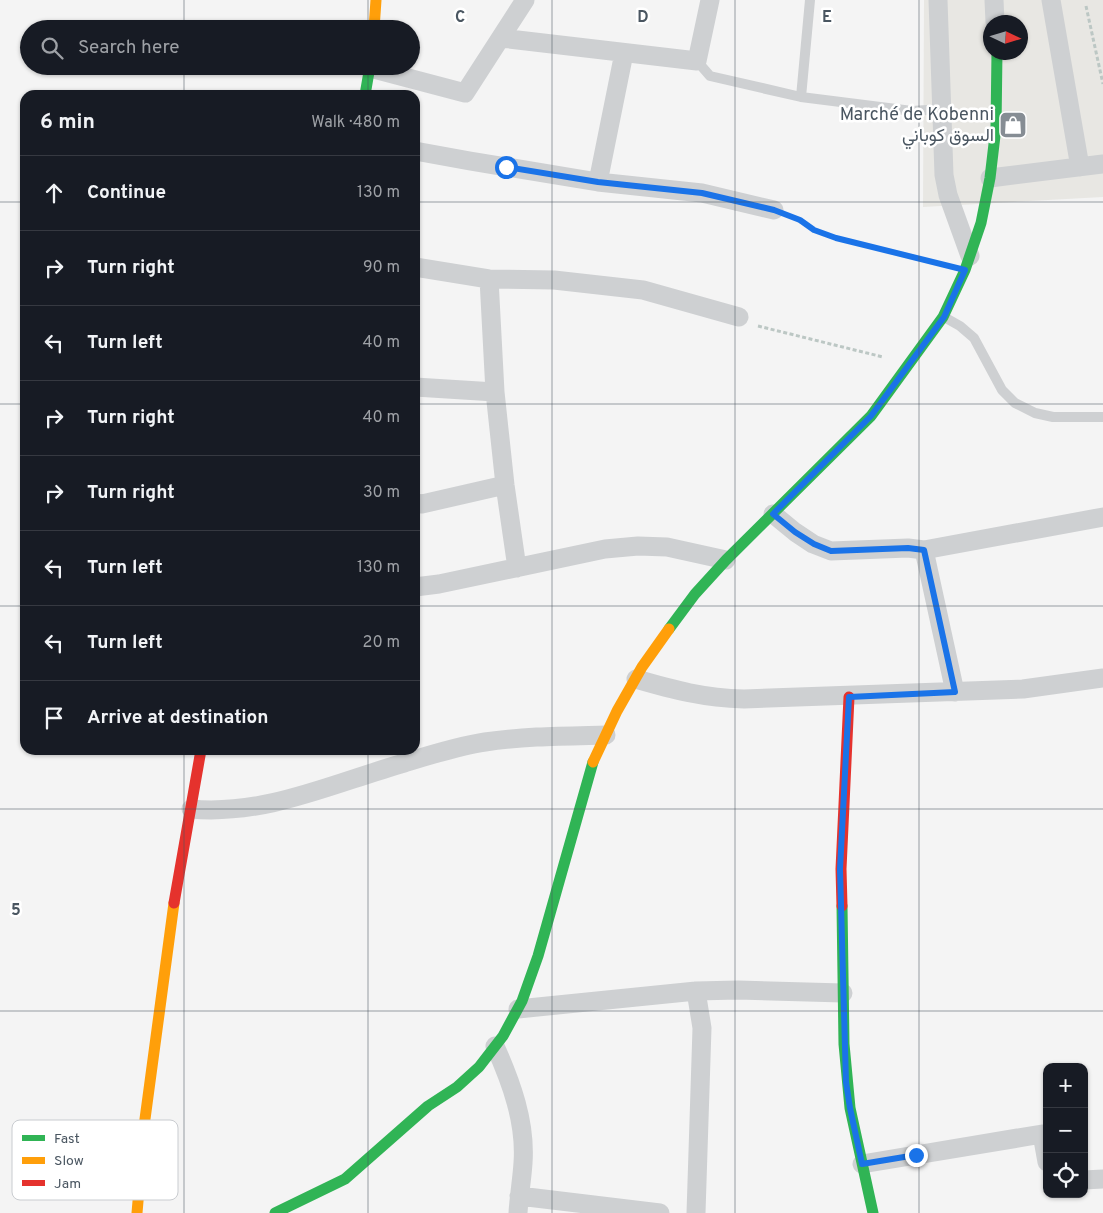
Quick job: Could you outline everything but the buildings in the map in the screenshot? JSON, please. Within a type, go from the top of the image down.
[{"type":"street","points":[[375,20],[376,0]]},
{"type":"street","points":[[398,75],[465,94],[525,0]]},
{"type":"street","points":[[501,38],[697,61],[710,0]]},
{"type":"street","points":[[938,0],[944,175],[967,263]]},
{"type":"street","points":[[994,0],[995,15]]},
{"type":"street","points":[[1051,0],[1080,167]]},
{"type":"street","points":[[598,182],[624,53]]},
{"type":"street","points":[[275,1213],[345,1179],[428,1106],[458,1087],[479,1067],[503,1036],[518,1009],[538,956],[594,758],[636,679],[667,631],[726,560],[871,416],[944,317],[967,263],[981,223],[990,178],[996,127],[997,60]]},
{"type":"street","points":[[366,90],[369,75]]},
{"type":"street","points":[[420,152],[470,162],[598,182],[702,193],[774,210]]},
{"type":"street","points":[[990,178],[1103,164]]},
{"type":"street","points":[[420,267],[489,279],[554,280],[644,290],[739,317]]},
{"type":"street","points":[[489,279],[495,392],[505,485],[517,568]]},
{"type":"street","points":[[420,387],[495,392]]},
{"type":"street","points":[[420,504],[505,485]]},
{"type":"street","points":[[773,514],[795,532],[814,544],[831,551],[908,548],[924,550],[1103,517]]},
{"type":"street","points":[[420,587],[605,549],[638,546],[667,547],[726,560]]},
{"type":"street","points":[[924,550],[955,692]]},
{"type":"street","points":[[636,679],[692,695],[719,699],[849,697],[1023,689],[1103,678]]},
{"type":"street","points":[[849,697],[840,869],[846,1082],[873,1213]]},
{"type":"street","points":[[191,809],[212,811],[262,805],[299,796],[403,763],[484,742],[546,736],[606,735]]},
{"type":"street","points":[[144,1120],[169,934],[201,755]]},
{"type":"street","points":[[518,1009],[696,992],[738,990],[843,993]]},
{"type":"street","points":[[696,992],[702,1028],[696,1213]]},
{"type":"street","points":[[495,1046],[512,1085],[522,1136],[523,1162],[518,1205],[660,1213]]},
{"type":"street","points":[[862,1164],[1042,1134],[1045,1153]]},
{"type":"street","points":[[1088,1180],[1103,1179]]},
{"type":"street","points":[[137,1213],[138,1200]]},
{"type":"lane","points":[[801,97],[810,0]]},
{"type":"lane","points":[[697,61],[710,76],[801,97],[912,111],[942,109]]},
{"type":"lane","points":[[944,317],[960,326],[974,338],[1002,390],[1015,403],[1035,413],[1053,417],[1103,417]]},
{"type":"path","points":[[1086,6],[1103,84]]},
{"type":"path","points":[[774,210],[800,220],[814,230],[836,238],[967,263]]},
{"type":"path","points":[[739,317],[761,328],[801,336],[910,365]]},
{"type":"shaded area","name":"Marché de Kobenni السوق كوباني","points":[[924,0],[1103,0],[1103,197],[923,207]]},
{"type":"traffic: fast","points":[[669,629],[695,594],[726,560],[871,416],[943,317],[965,270],[981,223],[990,178],[996,127],[997,60]]},
{"type":"traffic: fast","points":[[366,90],[368,75]]},
{"type":"traffic: fast","points":[[275,1213],[345,1179],[428,1106],[457,1087],[479,1067],[503,1036],[522,1001],[538,956],[593,762]]},
{"type":"traffic: fast","points":[[842,906],[844,1044],[850,1108],[873,1213]]},
{"type":"traffic: slow","points":[[375,20],[376,0]]},
{"type":"traffic: slow","points":[[593,762],[617,711],[642,667],[669,629]]},
{"type":"traffic: slow","points":[[145,1120],[174,903]]},
{"type":"traffic: slow","points":[[137,1213],[138,1200]]},
{"type":"traffic: jam","points":[[842,906],[841,869],[849,697]]},
{"type":"traffic: jam","points":[[174,903],[200,755]]},
{"type":"place","name":"Marché de Kobenni السوق كوباني","points":[[1013,125]]},
{"type":"route","points":[[506,167],[598,182],[702,193],[774,210],[800,220],[814,230],[836,238],[965,270],[944,317],[871,416],[773,514],[795,532],[814,544],[831,551],[908,548],[924,550],[955,692],[849,697],[840,869],[846,1082],[862,1164],[916,1155]]}]
